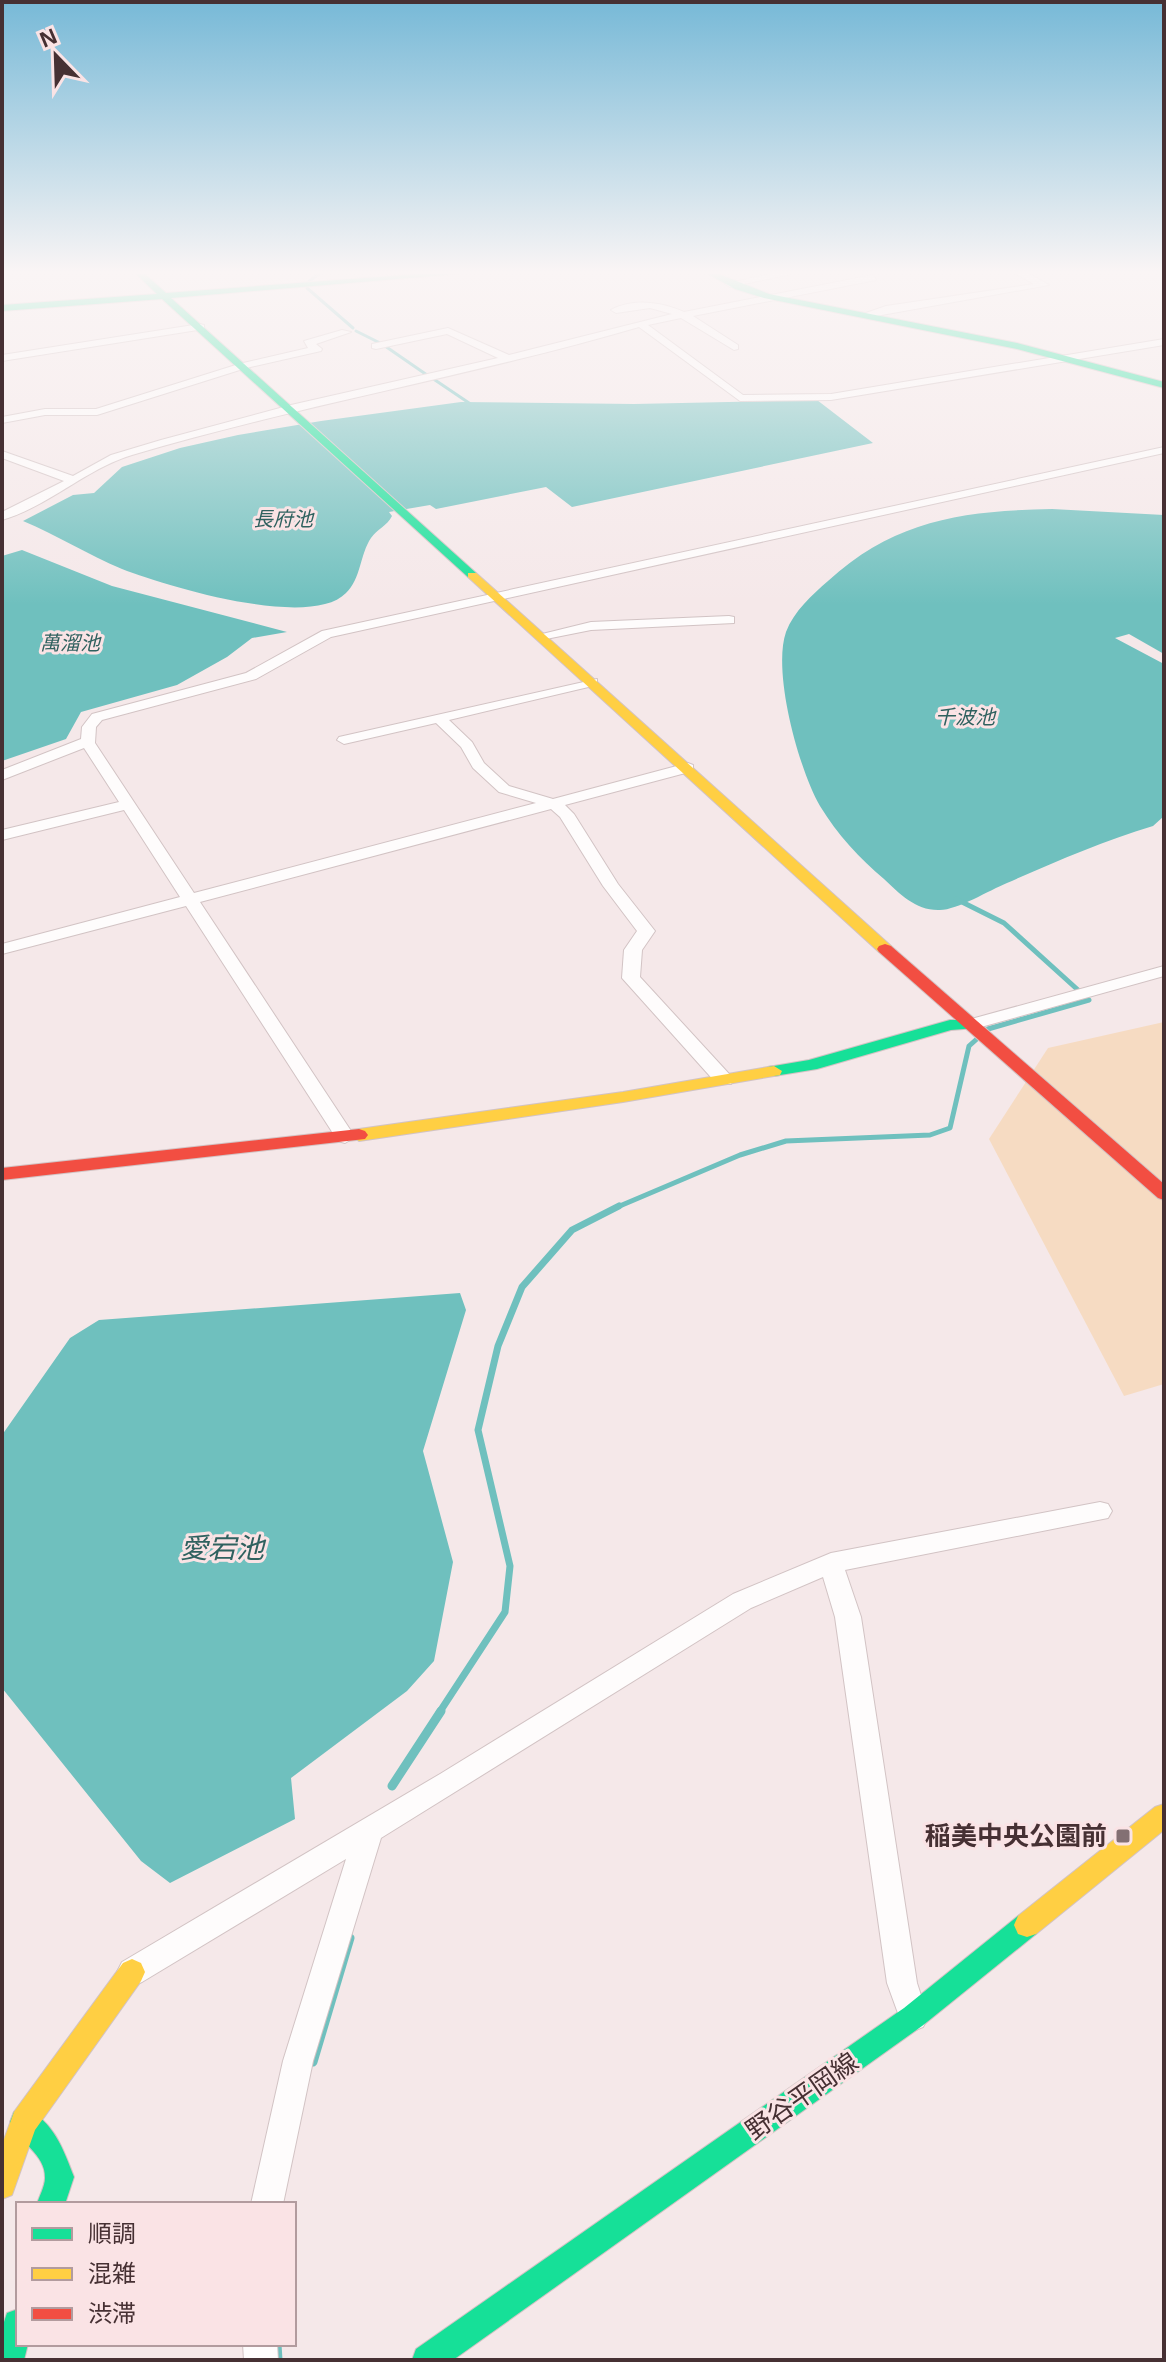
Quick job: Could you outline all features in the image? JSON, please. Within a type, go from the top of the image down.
[{"type":"street","points":[[2,420],[45,412],[97,412],[185,384]]},
{"type":"street","points":[[263,384],[970,1025],[1164,1194]]},
{"type":"street","points":[[2,516],[28,506],[115,457],[406,384]]},
{"type":"street","points":[[722,384],[740,398],[831,397],[910,384]]},
{"type":"street","points":[[345,1137],[87,742],[89,727],[97,717],[251,676],[327,634],[1163,451]]},
{"type":"street","points":[[2,454],[74,480]]},
{"type":"street","points":[[541,636],[591,626],[729,620]]},
{"type":"street","points":[[344,740],[592,682]]},
{"type":"street","points":[[438,717],[467,745],[478,765],[504,789],[554,804],[566,814],[611,886],[646,931],[633,950],[631,978],[724,1080]]},
{"type":"street","points":[[2,775],[87,742]]},
{"type":"street","points":[[2,949],[688,768]]},
{"type":"street","points":[[2,835],[127,805]]},
{"type":"street","points":[[2,1174],[345,1137],[811,1065],[950,1025],[970,1025],[1164,971]]},
{"type":"street","points":[[2,2185],[13,2121],[132,1972],[450,1782],[742,1601],[831,1563],[1100,1511]]},
{"type":"street","points":[[831,1563],[848,1617],[902,1983],[913,2017]]},
{"type":"street","name":"野谷平岡線","points":[[427,2360],[913,2017],[1164,1815]]},
{"type":"street","points":[[267,2202],[273,2166],[304,2041],[370,1828]]},
{"type":"street","points":[[13,2121],[47,2144],[60,2177],[52,2202]]},
{"type":"street","points":[[9,2360],[16,2332]]},
{"type":"shaded area","points":[[1164,1022],[1164,1384],[1124,1396],[989,1139],[1048,1048]]},
{"type":"water","name":"長府池","points":[[817,400],[873,443],[572,507],[546,487],[436,509],[430,505],[389,512],[392,516],[371,538],[355,581],[346,593],[328,603],[302,607],[237,601],[170,585],[122,569],[23,521],[73,495],[94,493],[122,467],[180,448],[321,421],[461,402],[634,404]]},
{"type":"water","name":"千波池","points":[[1052,509],[1164,515],[1164,654],[1129,634],[1115,638],[1164,664],[1163,817],[1153,826],[1079,852],[955,907],[940,910],[923,908],[902,896],[841,836],[812,790],[796,746],[785,695],[782,671],[786,632],[810,598],[854,560],[879,544],[932,522],[960,516]]},
{"type":"water","name":"萬溜池","points":[[22,550],[112,586],[287,632],[252,638],[227,657],[177,685],[81,712],[66,739],[2,761],[2,556]]},
{"type":"water","name":"愛宕池","points":[[460,1293],[466,1310],[423,1451],[453,1562],[434,1661],[407,1691],[291,1778],[295,1819],[170,1883],[141,1861],[2,1688],[2,1435],[70,1338],[99,1320]]},
{"type":"waterway","points":[[441,384],[472,405]]},
{"type":"waterway","points":[[956,899],[1004,923],[1078,990]]},
{"type":"waterway","points":[[615,1208],[740,1155],[786,1141],[930,1135],[950,1128],[969,1046],[988,1029],[1089,1000]]},
{"type":"waterway","points":[[439,1713],[505,1612],[510,1566],[478,1430],[498,1346],[522,1287],[572,1230],[615,1208]]},
{"type":"waterway","points":[[392,1786],[441,1711]]},
{"type":"waterway","points":[[313,2062],[350,1938]]},
{"type":"waterway","points":[[277,2346],[278,2360]]},
{"type":"traffic: fast","points":[[261,384],[472,575]]},
{"type":"traffic: fast","points":[[774,1071],[811,1065],[950,1025],[970,1025]]},
{"type":"traffic: fast","points":[[427,2360],[913,2017],[1027,1925]]},
{"type":"traffic: fast","points":[[24,2122],[47,2144],[60,2177],[52,2202]]},
{"type":"traffic: fast","points":[[9,2360],[16,2332]]},
{"type":"traffic: slow","points":[[472,575],[885,949]]},
{"type":"traffic: slow","points":[[359,1135],[623,1097],[774,1071]]},
{"type":"traffic: slow","points":[[1027,1925],[1164,1815]]},
{"type":"traffic: slow","points":[[2,2185],[24,2122],[132,1972]]},
{"type":"traffic: jam","points":[[885,949],[1164,1194]]},
{"type":"traffic: jam","points":[[2,1174],[359,1135]]},
{"type":"place","name":"稲美中央公園前","points":[[1123,1836]]}]
